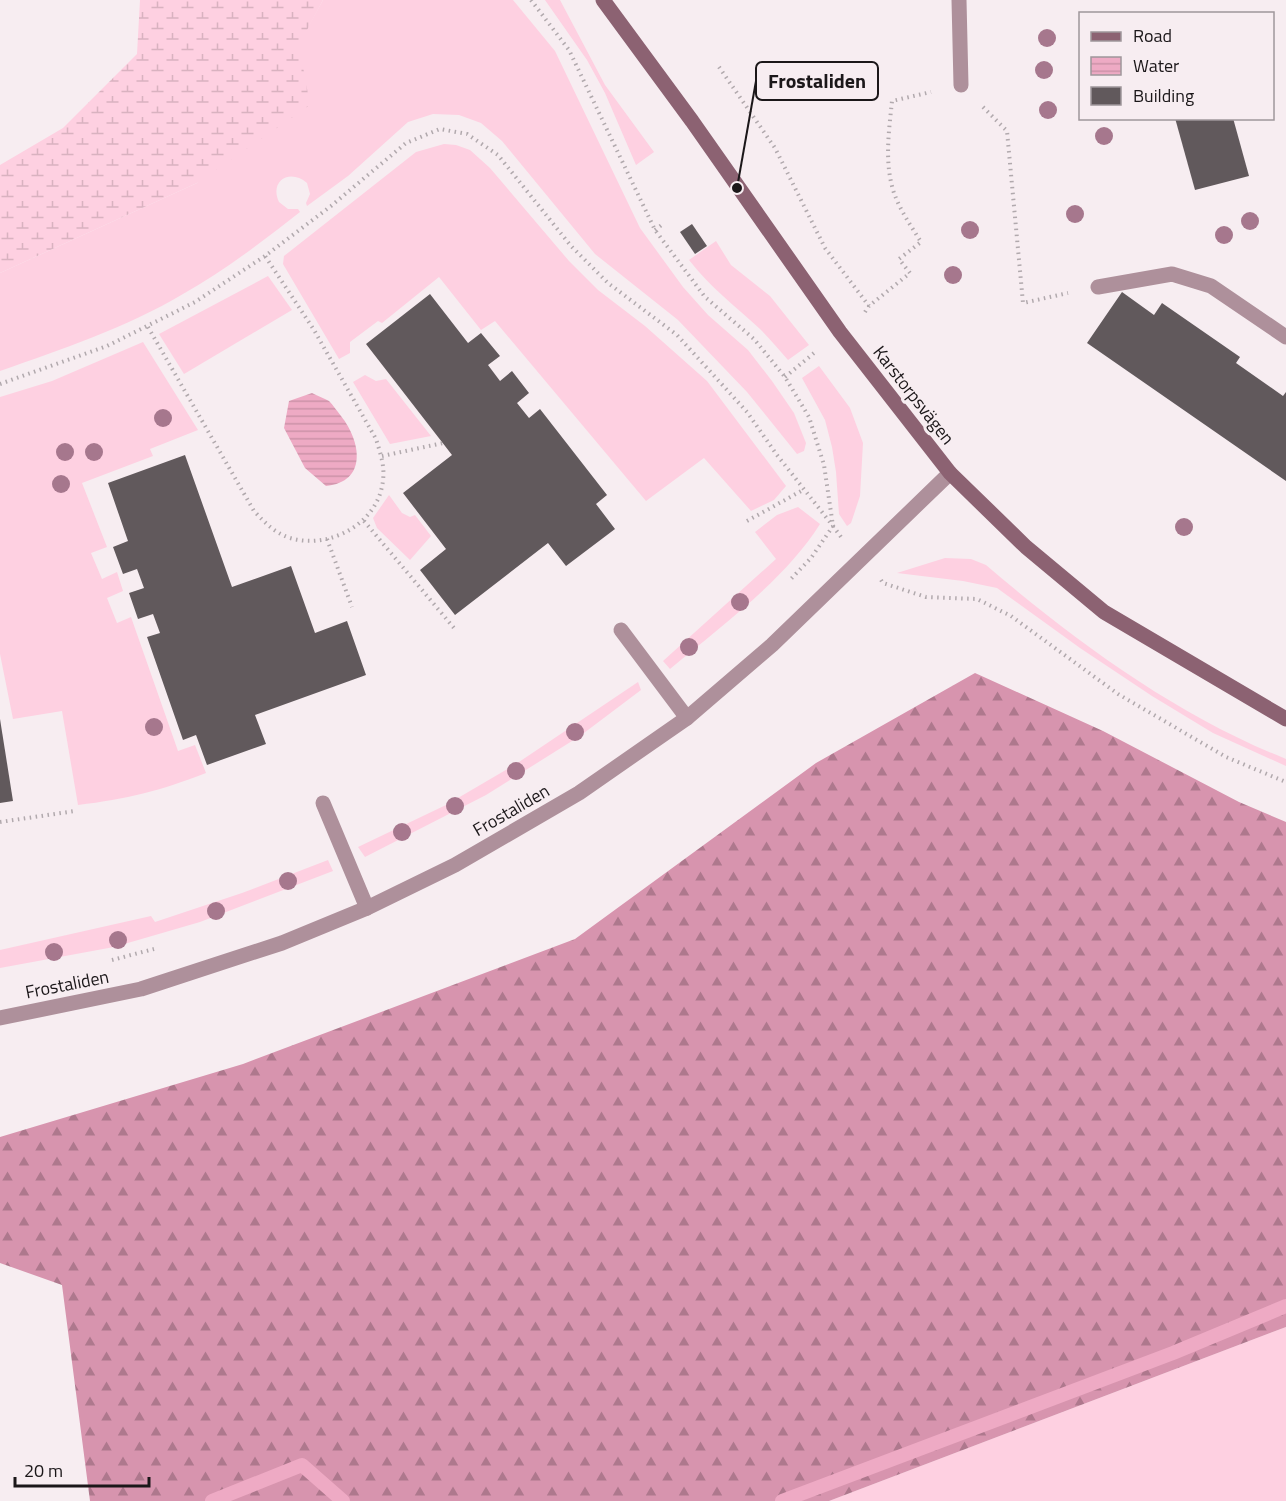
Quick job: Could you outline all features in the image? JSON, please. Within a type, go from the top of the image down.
[{"type":"main road","name":"Karstorpsvägen","points":[[603,0],[692,121],[840,332],[950,473],[1026,547],[1104,612],[1286,719]]},
{"type":"street","points":[[959,0],[961,85]]},
{"type":"street","points":[[1098,287],[1172,274],[1211,286],[1286,337]]},
{"type":"street","name":"Frostaliden","points":[[0,1017],[141,989],[282,943],[367,908],[455,865],[579,793],[687,718],[772,645],[950,473]]},
{"type":"street","points":[[621,630],[687,718]]},
{"type":"street","points":[[323,803],[367,908]]},
{"type":"path","points":[[531,0],[569,50],[655,230],[705,297],[754,339],[785,377],[809,417],[824,465],[833,526],[811,558],[782,589]]},
{"type":"path","points":[[719,67],[775,148],[825,248],[869,306]]},
{"type":"path","points":[[865,312],[869,306],[910,273],[899,259],[921,242],[899,205],[891,182],[887,143],[892,101],[961,85],[1007,131],[1023,303],[1098,287]]},
{"type":"path","points":[[0,384],[107,346],[195,302],[265,256],[331,206],[406,143],[440,129],[467,134],[498,155],[571,246],[608,283],[677,335],[747,412],[803,490],[840,536]]},
{"type":"path","points":[[655,230],[663,224]]},
{"type":"path","points":[[148,327],[254,511],[269,528],[306,542],[327,539],[364,521],[377,501],[383,480],[382,456],[376,439],[320,340],[265,256]]},
{"type":"path","points":[[785,377],[814,353]]},
{"type":"path","points":[[382,456],[443,443]]},
{"type":"path","points":[[747,521],[803,490]]},
{"type":"path","points":[[364,521],[454,628]]},
{"type":"path","points":[[327,539],[352,607]]},
{"type":"path","points":[[883,583],[926,597],[977,599],[1011,616],[1118,694],[1226,757],[1286,782]]},
{"type":"path","points":[[0,822],[75,812]]},
{"type":"path","points":[[107,962],[161,947]]},
{"type":"green space","points":[[140,0],[323,0],[299,45],[310,105],[197,183],[0,273],[0,165],[63,128],[137,54]]},
{"type":"green space","points":[[323,0],[513,0],[555,51],[640,228],[683,287],[708,315],[748,350],[772,381],[794,413],[806,443],[804,451],[797,454],[747,392],[678,320],[595,254],[502,141],[481,123],[459,115],[433,114],[408,122],[348,176],[307,206],[310,194],[307,183],[294,177],[283,179],[277,188],[279,202],[288,209],[298,209],[300,212],[228,266],[183,294],[139,317],[93,337],[0,371],[0,273],[197,183],[298,45]]},
{"type":"green space","points":[[545,0],[560,0],[605,85],[654,152],[636,165],[605,93],[587,60]]},
{"type":"green space","points":[[444,144],[470,150],[490,168],[569,261],[598,290],[645,326],[707,381],[786,486],[774,500],[751,511],[704,458],[646,501],[495,321],[481,330],[439,277],[382,323],[378,321],[350,342],[350,353],[339,359],[283,264],[284,256],[416,152]]},
{"type":"green space","points":[[716,241],[731,265],[770,296],[809,345],[788,360],[760,329],[697,270],[689,260]]},
{"type":"green space","points":[[268,276],[292,310],[184,374],[159,334]]},
{"type":"green space","points":[[143,342],[198,430],[150,449],[153,456],[82,483],[107,547],[91,553],[102,579],[117,572],[123,591],[107,598],[117,623],[131,617],[178,751],[195,745],[206,773],[143,794],[78,805],[62,711],[13,719],[0,654],[0,397],[52,381]]},
{"type":"green space","points":[[819,366],[850,408],[863,443],[860,496],[851,523],[847,526],[839,514],[836,472],[825,420],[802,378]]},
{"type":"green space","points":[[365,375],[376,381],[386,379],[431,436],[390,444],[353,382]]},
{"type":"green space","points":[[389,495],[402,513],[410,517],[415,515],[431,536],[410,560],[377,528],[373,518]]},
{"type":"green space","points":[[798,507],[820,524],[806,545],[751,602],[670,669],[663,661],[776,559],[755,532],[777,515]]},
{"type":"green space","points":[[945,558],[971,559],[986,565],[1055,622],[1128,674],[1205,721],[1286,759],[1286,766],[1213,733],[1152,696],[997,588],[963,581],[897,573]]},
{"type":"green space","points":[[975,673],[1103,731],[1239,802],[1286,822],[1286,1327],[829,1501],[90,1501],[62,1285],[0,1263],[0,1137],[243,1064],[575,939],[816,763]]},
{"type":"green space","points":[[638,682],[641,690],[580,736],[486,795],[365,857],[358,847],[446,805],[516,764]]},
{"type":"green space","points":[[328,860],[333,871],[200,922],[114,947],[0,968],[0,950],[151,916],[155,922],[242,893]]},
{"type":"green space","points":[[1286,1327],[1286,1501],[829,1501]]},
{"type":"water","points":[[312,393],[334,406],[353,437],[357,459],[349,477],[340,483],[326,486],[305,468],[284,428],[289,401]]},
{"type":"building","points":[[1176,120],[1234,120],[1249,176],[1195,190]]},
{"type":"building","points":[[692,224],[707,246],[695,254],[680,232]]},
{"type":"building","points":[[1122,292],[1154,315],[1162,303],[1240,357],[1236,363],[1283,396],[1286,392],[1286,481],[1087,343]]},
{"type":"building","points":[[430,294],[468,343],[481,333],[500,356],[488,365],[500,381],[512,371],[529,393],[517,403],[529,418],[540,409],[607,495],[596,504],[615,529],[566,566],[548,543],[455,615],[420,570],[446,549],[403,493],[452,455],[366,344]]},
{"type":"building","points":[[185,455],[232,587],[291,566],[315,633],[347,621],[366,675],[255,715],[266,744],[207,765],[196,735],[183,740],[147,637],[160,633],[153,614],[138,619],[129,593],[144,588],[137,569],[123,574],[113,547],[128,541],[108,483]]},
{"type":"building","points":[[0,719],[13,801],[0,803]]},
{"type":"waterway","points":[[782,1501],[1173,1353],[1286,1306]]},
{"type":"waterway","points":[[212,1501],[302,1465],[343,1501]]},
{"type":"place","name":"Frostaliden","points":[[737,188]]}]
